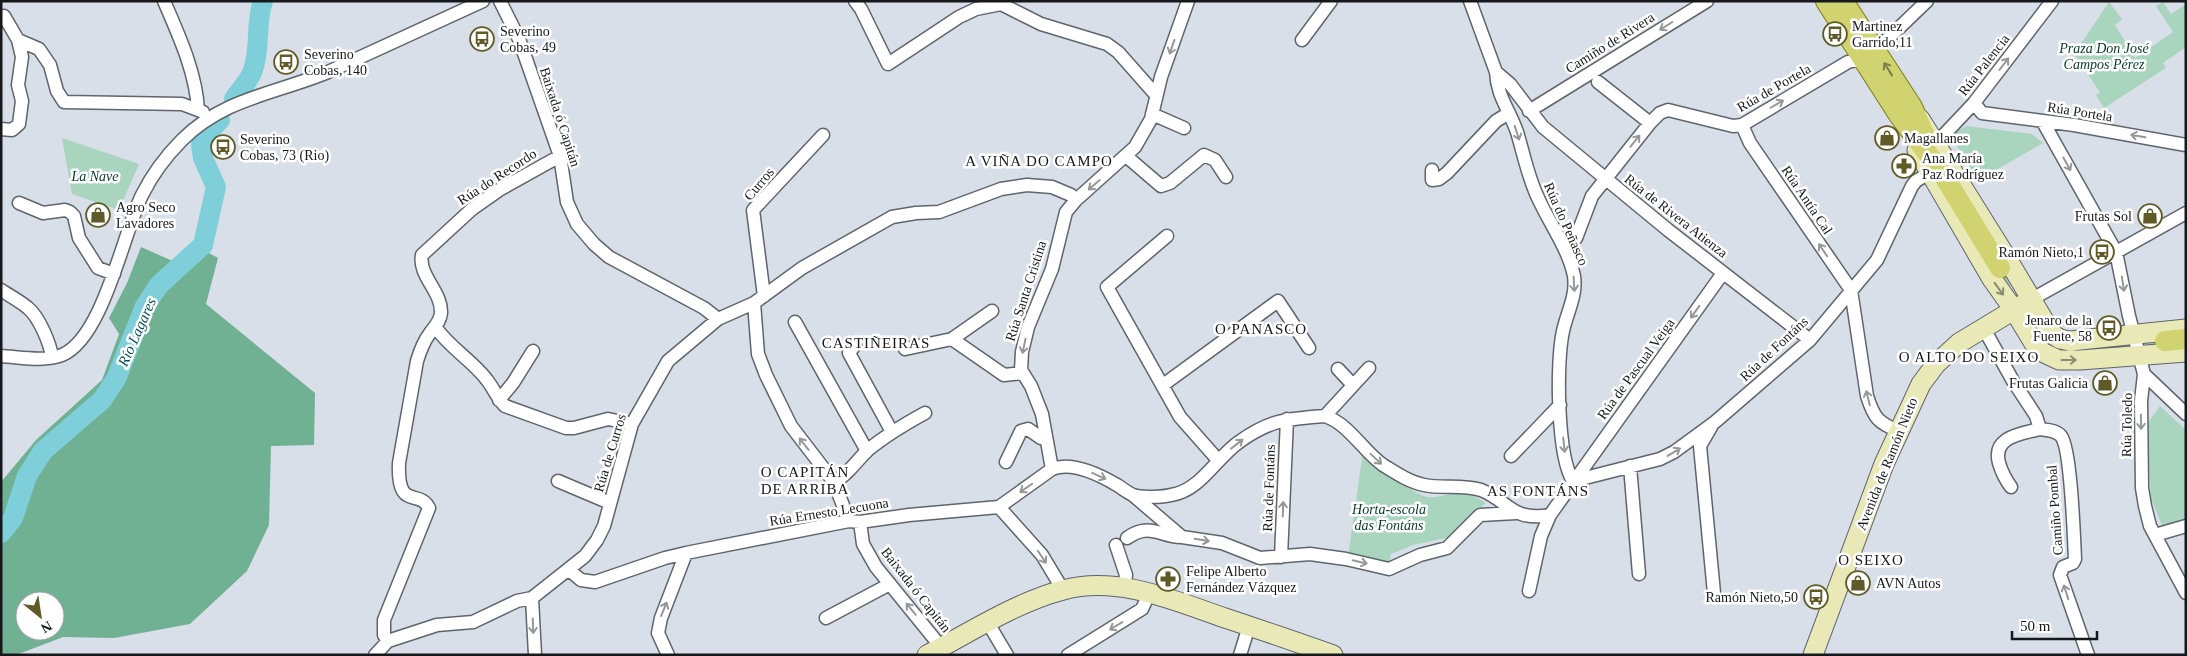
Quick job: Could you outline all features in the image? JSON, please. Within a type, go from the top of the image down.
[{"type":"main road","points":[[1834,4],[1871,57],[1906,113],[1992,279],[2035,344],[2051,357],[2060,360],[2141,365],[2186,352]]},
{"type":"main road","points":[[1906,113],[1938,145],[2052,334],[2060,339],[2070,341],[2186,329]]},
{"type":"main road","points":[[1936,173],[2000,268]]},
{"type":"main road","name":"Avenida de Ramón Nieto","points":[[1813,655],[1884,464],[1921,384],[1936,364],[1959,343],[2032,299]]},
{"type":"main road","points":[[2165,341],[2186,340]]},
{"type":"main road","points":[[934,651],[1042,597],[1063,590],[1100,585],[1148,594],[1333,655]]},
{"type":"street","points":[[164,1],[187,59],[197,94],[198,110]]},
{"type":"street","points":[[1,356],[52,357],[69,352],[77,344],[96,315],[114,274],[134,214],[153,176],[180,141],[210,116],[230,105],[328,72],[484,1]]},
{"type":"street","name":"Baixada ó Capitán","points":[[500,1],[518,39],[560,156],[570,210],[577,224],[594,244],[618,262],[704,308],[718,319]]},
{"type":"street","points":[[855,1],[888,64],[959,17],[976,9],[1001,3],[1041,24],[1107,44],[1118,52],[1156,95]]},
{"type":"street","name":"Rúa Santa Cristina","points":[[1022,373],[1022,352],[1028,328],[1052,269],[1066,212],[1076,200],[1135,147],[1151,120],[1156,95],[1188,1]]},
{"type":"street","points":[[1302,40],[1331,1]]},
{"type":"street","points":[[1470,1],[1496,72],[1510,84],[1529,111]]},
{"type":"street","name":"Camiño de Rivera","points":[[1529,111],[1708,1]]},
{"type":"street","points":[[1871,57],[1927,1]]},
{"type":"street","name":"Rúa Palencia","points":[[1938,145],[1940,138],[1974,103],[2052,1]]},
{"type":"street","points":[[1,129],[12,130],[19,124],[22,101],[18,85],[22,57],[18,40],[4,16]]},
{"type":"street","points":[[18,40],[39,50],[50,65],[57,91],[64,102],[182,104],[210,116]]},
{"type":"street","name":"Rúa de Portela","points":[[1576,238],[1592,196],[1604,178],[1660,113],[1668,110],[1733,126],[1742,125],[1848,62],[1871,57]]},
{"type":"street","name":"Rúa do Peñasco","points":[[1496,72],[1497,89],[1509,113],[1531,184],[1568,258],[1574,276],[1575,293],[1560,344],[1560,405],[1566,469],[1573,481]]},
{"type":"street","points":[[1598,82],[1650,123]]},
{"type":"street","name":"Rúa Portela","points":[[1974,103],[1982,113],[2186,145]]},
{"type":"street","name":"Rúa de Rivera Atienza","points":[[1529,111],[1558,142],[1810,340]]},
{"type":"street","points":[[1432,170],[1432,180],[1439,179],[1447,173],[1496,121],[1509,113]]},
{"type":"street","points":[[1152,114],[1184,128]]},
{"type":"street","name":"Rúa Toledo","points":[[2043,122],[2116,252],[2141,365],[2142,488],[2146,514],[2186,594]]},
{"type":"street","name":"Rúa Antía Cal","points":[[1742,125],[1750,143],[1851,290]]},
{"type":"street","name":"Curros","points":[[759,299],[753,210],[823,135]]},
{"type":"street","points":[[1126,156],[1161,186],[1170,183],[1204,155],[1215,160],[1226,177]]},
{"type":"street","name":"Rúa do Recordo","points":[[388,642],[384,635],[384,620],[428,512],[427,504],[404,494],[400,488],[399,478],[399,463],[417,361],[430,332],[436,328],[440,317],[440,303],[423,270],[422,254],[472,209],[499,190],[560,156]]},
{"type":"street","name":"Rúa de Fontáns","points":[[1573,481],[1660,459],[1674,452],[1712,424],[1810,340],[1877,260],[1912,186],[1916,181],[1936,173]]},
{"type":"street","name":"Rúa de Curros","points":[[378,654],[388,642],[438,625],[474,622],[518,601],[532,598],[585,556],[597,540],[610,503],[632,424],[668,361],[718,319],[759,299],[802,268],[892,217],[939,212],[1001,189],[1027,186],[1052,187],[1071,195],[1076,200]]},
{"type":"street","points":[[19,203],[43,213],[65,210],[70,212],[74,216],[79,238],[98,268],[114,274]]},
{"type":"street","name":"Avenida de Ramón Nieto","points":[[2032,299],[2186,213]]},
{"type":"street","points":[[1168,236],[1107,288],[1180,417],[1218,460]]},
{"type":"street","name":"Rúa de Pascual Veiga","points":[[1573,481],[1723,273]]},
{"type":"street","points":[[1,290],[30,308],[43,330],[52,357]]},
{"type":"street","points":[[1851,290],[1867,396],[1871,408],[1876,419],[1899,431]]},
{"type":"street","name":"Baixada ó Capitán","points":[[759,299],[758,354],[791,426],[834,482],[876,567],[890,584],[934,651]]},
{"type":"street","points":[[1163,385],[1278,301],[1310,348]]},
{"type":"street","points":[[904,349],[952,339],[992,311]]},
{"type":"street","points":[[795,322],[867,451]]},
{"type":"street","points":[[1983,327],[2012,381],[2036,416],[2040,428],[2002,442],[1998,448],[1997,457],[2003,477],[2012,487]]},
{"type":"street","points":[[436,328],[449,344],[487,380],[499,400],[505,406],[566,428],[574,428],[608,419],[632,424]]},
{"type":"street","points":[[952,339],[1004,375],[1012,376],[1022,373],[1031,386],[1042,414],[1052,469]]},
{"type":"street","points":[[855,346],[849,354],[892,432]]},
{"type":"street","points":[[499,400],[513,383],[533,351]]},
{"type":"street","points":[[2141,365],[2186,414]]},
{"type":"street","points":[[1369,368],[1325,416],[1332,418],[1381,464],[1410,481],[1425,486],[1466,487],[1482,491],[1516,514]]},
{"type":"street","points":[[1338,369],[1353,386]]},
{"type":"street","points":[[1511,456],[1560,405]]},
{"type":"street","points":[[834,482],[841,478],[867,451],[892,432],[925,412]]},
{"type":"street","name":"Rúa de Fontáns","points":[[1134,496],[1169,496],[1182,493],[1194,486],[1238,442],[1263,427],[1287,419],[1325,416]]},
{"type":"street","name":"Rúa de Fontáns","points":[[1281,557],[1287,419]]},
{"type":"street","name":"Rúa de Fontáns","points":[[1712,424],[1710,432],[1700,446],[1714,593]]},
{"type":"street","name":"Camiño Pombal","points":[[2040,428],[2057,432],[2065,442],[2072,498],[2075,559],[2073,563],[2063,567],[2060,575],[2088,655]]},
{"type":"street","points":[[1006,462],[1021,431],[1028,429],[1041,438],[1046,437]]},
{"type":"street","points":[[1063,590],[1042,555],[999,507],[1052,469],[1060,466],[1098,474],[1134,496],[1182,537]]},
{"type":"street","points":[[1630,466],[1639,574]]},
{"type":"street","points":[[558,481],[610,503]]},
{"type":"street","points":[[1529,591],[1541,536],[1550,515],[1573,481]]},
{"type":"street","name":"Rúa Ernesto Lecuona","points":[[569,570],[581,580],[596,582],[665,558],[686,553],[854,522],[999,507]]},
{"type":"street","points":[[1124,588],[1126,575],[1122,541],[1142,531],[1156,531],[1171,538],[1182,537],[1222,543],[1260,558],[1310,554],[1346,559],[1389,569],[1420,555],[1447,548],[1480,515],[1516,514],[1541,517],[1550,515]]},
{"type":"street","points":[[2155,535],[2186,526]]},
{"type":"street","points":[[668,655],[658,633],[661,618],[686,553]]},
{"type":"street","points":[[826,618],[890,584]]},
{"type":"street","points":[[1068,655],[1142,609],[1148,594]]},
{"type":"street","points":[[532,598],[535,655]]},
{"type":"street","points":[[988,623],[1007,655]]},
{"type":"street","points":[[1240,655],[1249,626]]},
{"type":"green space","name":"Praza Don José Campos Pérez","points":[[2109,2],[2122,19],[2115,25],[2135,58],[2173,32],[2156,6],[2163,2],[2171,14],[2186,4],[2186,47],[2163,63],[2166,68],[2104,108],[2096,95],[2100,92],[2074,54]]},
{"type":"green space","points":[[1966,126],[2032,134],[2043,143],[1977,181],[1951,135]]},
{"type":"green space","name":"La Nave","points":[[62,138],[139,164],[119,210],[72,194]]},
{"type":"green space","points":[[191,243],[218,258],[206,304],[315,393],[314,445],[271,446],[269,525],[247,571],[190,624],[114,638],[65,637],[65,591],[15,591],[15,641],[53,641],[16,655],[1,655],[1,482],[36,440],[102,380],[119,334],[109,318],[127,283],[141,247],[175,262]]},
{"type":"green space","points":[[2160,406],[2186,430],[2186,522],[2162,526],[2151,498],[2147,424]]},
{"type":"green space","name":"Horta-escola das Fontáns","points":[[1363,452],[1394,478],[1427,497],[1462,494],[1472,496],[1486,503],[1446,538],[1413,545],[1391,554],[1389,564],[1348,557]]},
{"type":"waterway","name":"Río Lagares","points":[[234,99],[252,74],[257,53],[259,18],[263,1]]},
{"type":"waterway","name":"Río Lagares","points":[[1,533],[13,518],[27,476],[43,451],[102,400],[116,379],[145,306],[159,285],[203,245],[216,187],[203,158],[201,145],[204,137],[220,120]]},
{"type":"tunnel","points":[[2000,268],[2033,322],[2050,341],[2059,347]]},
{"type":"tunnel","points":[[2115,345],[2165,341]]},
{"type":"place","name":"Martinez Garrido,11","points":[[1835,34]]},
{"type":"place","name":"Severino Cobas, 49","points":[[482,39]]},
{"type":"place","name":"Severino Cobas, 140","points":[[286,62]]},
{"type":"place","name":"Magallanes","points":[[1887,138]]},
{"type":"place","name":"Severino Cobas, 73 (Rio)","points":[[223,147]]},
{"type":"place","name":"Ana María Paz Rodríguez","points":[[1904,166]]},
{"type":"place","name":"Agro Seco Lavadores","points":[[98,215]]},
{"type":"place","name":"Frutas Sol","points":[[2150,216]]},
{"type":"place","name":"Ramón Nieto,1","points":[[2102,252]]},
{"type":"place","name":"Jenaro de la Fuente, 58","points":[[2109,328]]},
{"type":"place","name":"Frutas Galicia","points":[[2105,383]]},
{"type":"place","name":"Felipe Alberto Fernández Vázquez","points":[[1168,579]]},
{"type":"place","name":"AVN Autos","points":[[1858,583]]},
{"type":"place","name":"Ramón Nieto,50","points":[[1816,597]]},
{"type":"district","name":"A VIÑA DO CAMPO","points":[[1039,161]]},
{"type":"district","name":"O PANASCO","points":[[1261,329]]},
{"type":"district","name":"CASTIÑEIRAS","points":[[876,343]]},
{"type":"district","name":"O ALTO DO SEIXO","points":[[1969,357]]},
{"type":"district","name":"O CAPITÁN DE ARRIBA","points":[[805,480]]},
{"type":"district","name":"AS FONTÁNS","points":[[1538,491]]},
{"type":"district","name":"O SEIXO","points":[[1871,560]]}]
